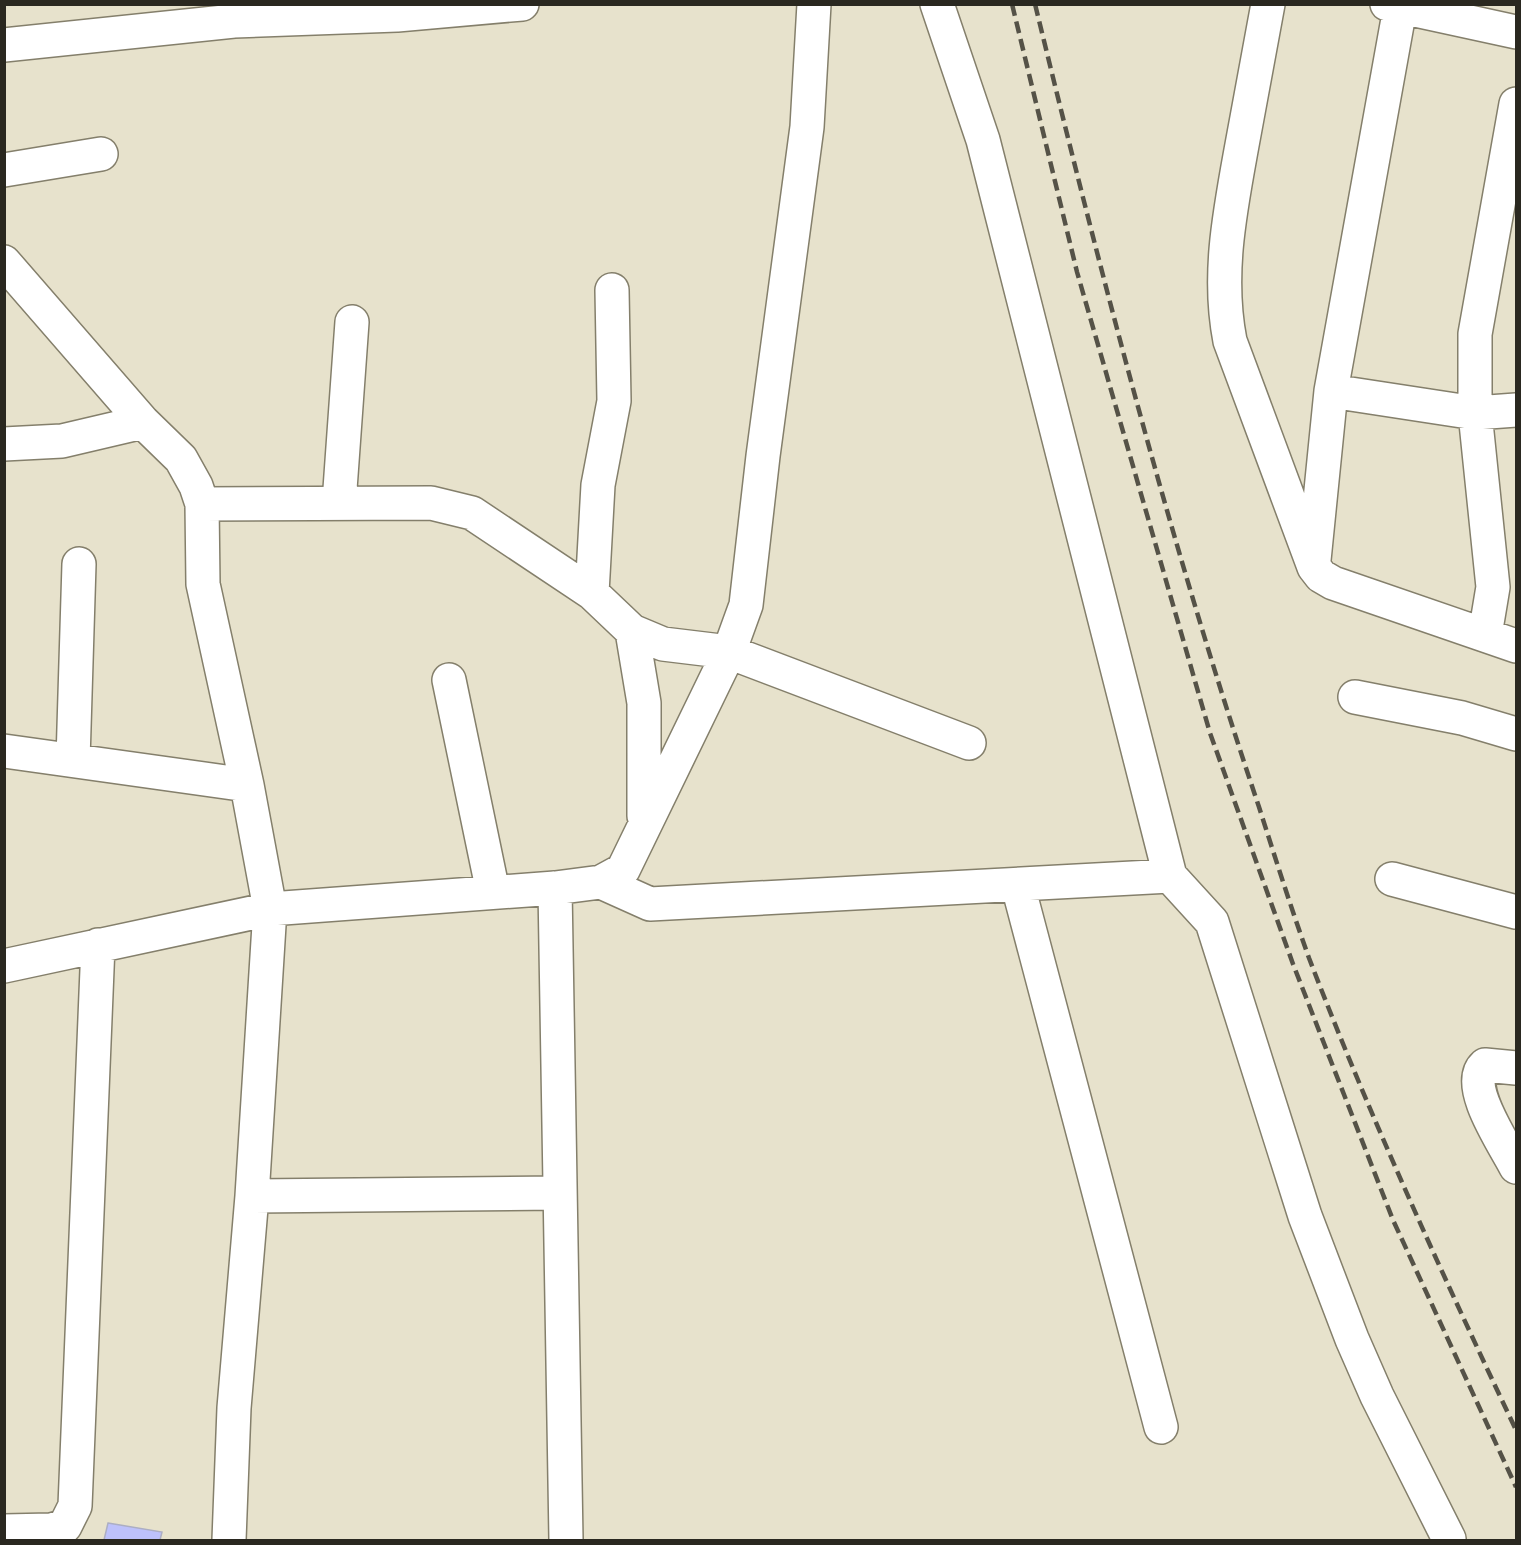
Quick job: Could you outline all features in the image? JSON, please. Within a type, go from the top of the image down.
[{"type":"street","points":[[4,45],[262,12],[397,15],[522,4]]},
{"type":"street","points":[[4,966],[270,909],[555,888],[601,882],[623,870],[729,652],[742,621],[750,585],[763,456],[807,127],[814,4]]},
{"type":"street","points":[[937,4],[983,140],[1170,876],[1212,922],[1305,1216],[1344,1319],[1377,1396],[1449,1539]]},
{"type":"street","points":[[1268,4],[1229,217],[1224,266],[1224,312],[1230,341],[1314,567],[1321,576],[1333,582],[1516,646]]},
{"type":"street","points":[[1314,567],[1331,391],[1405,7],[1516,32]]},
{"type":"street","points":[[1485,635],[1493,597],[1493,571],[1475,413],[1475,334],[1516,104]]},
{"type":"street","points":[[4,170],[101,154]]},
{"type":"street","points":[[4,262],[143,422],[181,459],[196,486],[202,504],[203,584],[248,785],[270,909],[252,1196],[234,1408],[229,1540]]},
{"type":"street","points":[[592,593],[598,485],[614,401],[612,290]]},
{"type":"street","points":[[339,503],[352,322]]},
{"type":"street","points":[[1331,391],[1475,413],[1516,410]]},
{"type":"street","points":[[4,444],[62,441],[143,422]]},
{"type":"street","points":[[202,504],[431,503],[453,506],[472,513],[592,593],[632,631],[663,644],[729,652],[969,743]]},
{"type":"street","points":[[73,760],[79,564]]},
{"type":"street","points":[[632,631],[644,703],[644,827]]},
{"type":"street","points":[[449,680],[493,892]]},
{"type":"street","points":[[1355,696],[1462,718],[1516,734]]},
{"type":"street","points":[[4,751],[248,785]]},
{"type":"street","points":[[601,882],[650,904],[1018,886],[1170,876]]},
{"type":"street","points":[[1392,879],[1516,912]]},
{"type":"street","points":[[1018,886],[1161,1427]]},
{"type":"street","points":[[555,888],[566,1540]]},
{"type":"street","points":[[4,1530],[51,1530],[65,1526],[75,1506],[98,945]]},
{"type":"street","points":[[1516,1068],[1485,1065],[1479,1071],[1477,1081],[1479,1095],[1516,1167]]},
{"type":"street","points":[[252,1196],[560,1193]]},
{"type":"building","points":[[108,1523],[162,1532],[160,1540],[104,1540]]},
{"type":"railway","points":[[1012,4],[1077,272],[1210,733],[1293,964],[1393,1220],[1516,1487]]},
{"type":"railway","points":[[1035,4],[1111,308],[1166,508],[1227,708],[1296,920],[1332,1018],[1382,1137],[1516,1430]]}]
